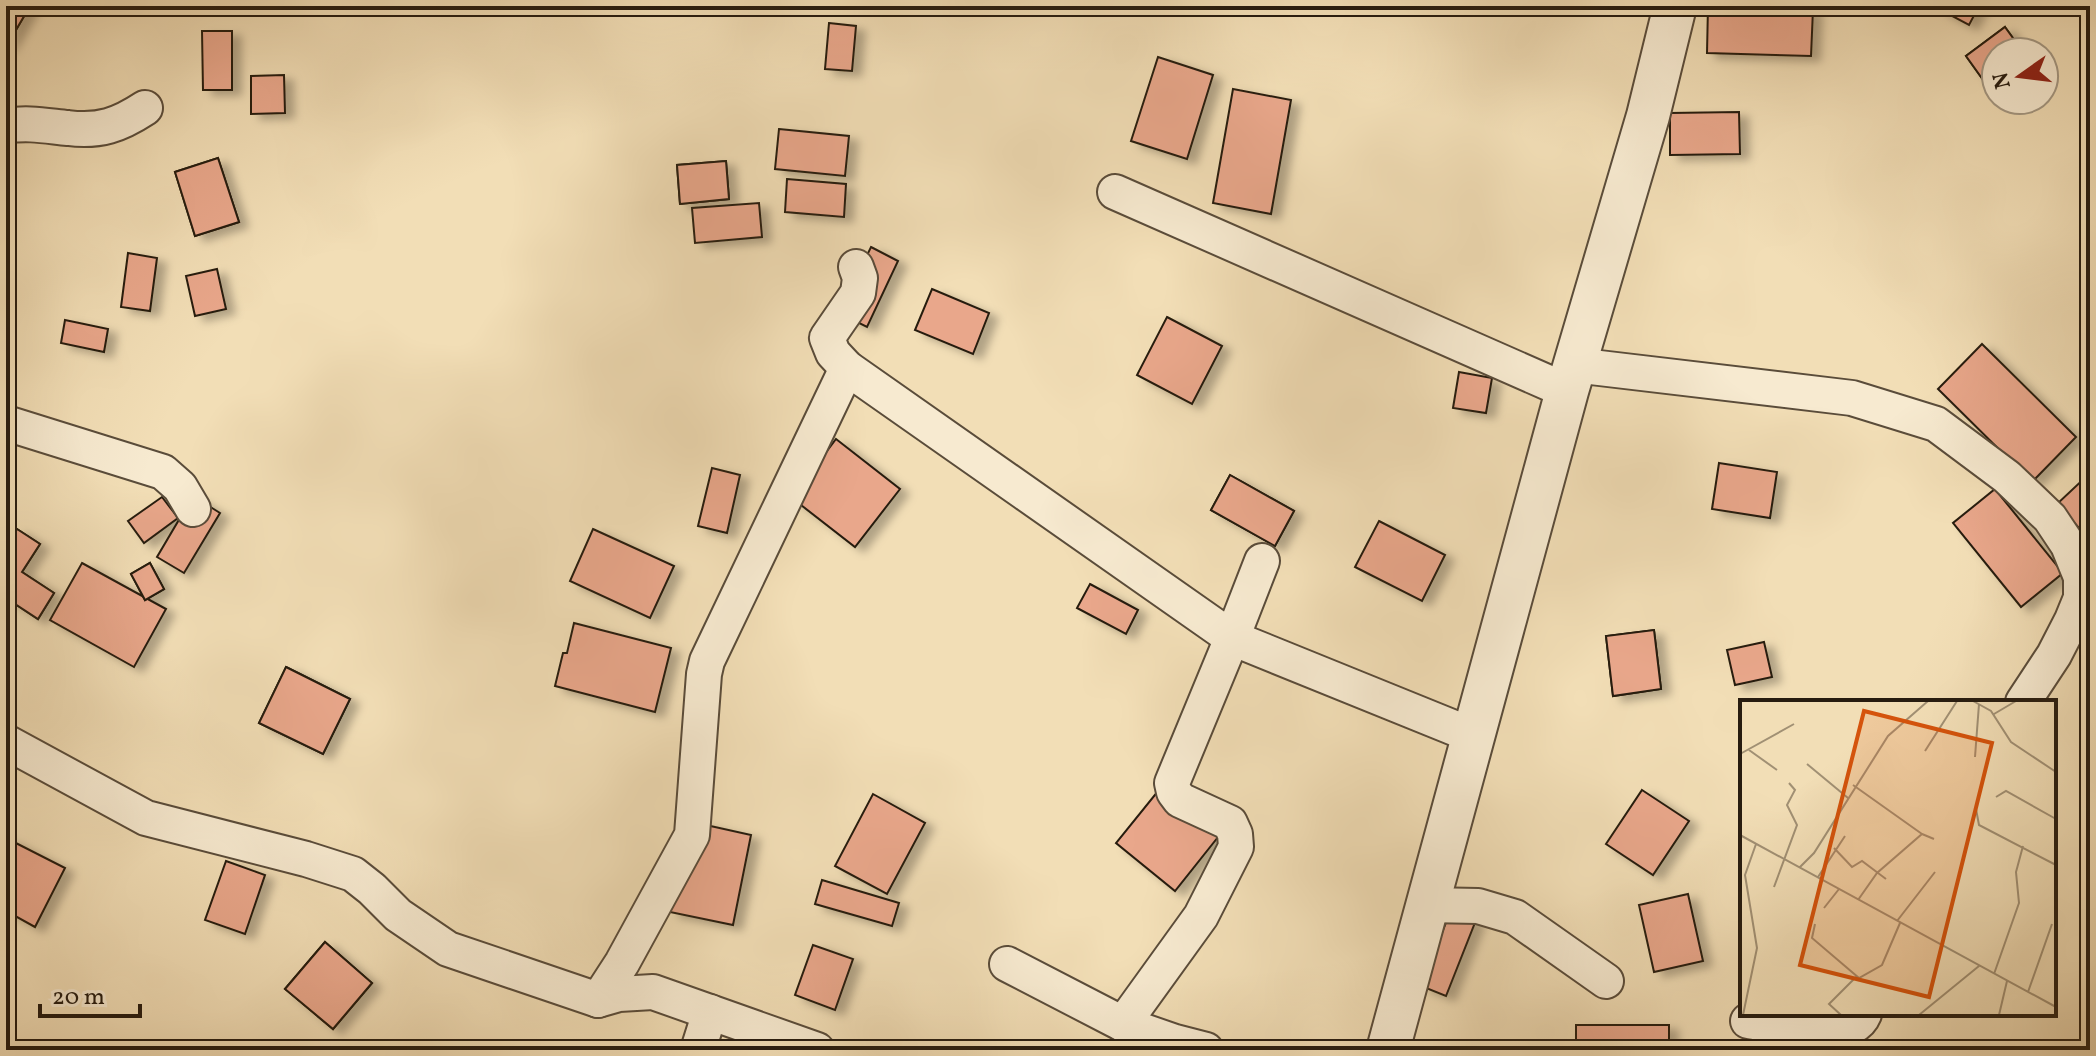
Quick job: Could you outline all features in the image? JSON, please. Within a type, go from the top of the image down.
[{"type":"street","points":[[1388,1050],[1570,378],[1648,116],[1675,6]]},
{"type":"street","points":[[6,126],[41,123],[91,129],[122,123],[145,108]]},
{"type":"street","points":[[1115,192],[1570,378],[1852,398],[1936,424],[2007,477],[2050,518],[2068,545],[2081,577],[2084,607],[2072,620],[2054,655],[2024,700]]},
{"type":"street","points":[[856,267],[860,278],[858,293],[827,338],[833,353],[847,368],[1232,638],[1474,736]]},
{"type":"street","points":[[598,1000],[622,963],[692,835],[707,661],[847,368]]},
{"type":"street","points":[[6,423],[163,472],[180,487],[193,509]]},
{"type":"street","points":[[1123,1024],[1201,916],[1236,847],[1230,823],[1180,800],[1172,783],[1262,561]]},
{"type":"street","points":[[6,742],[146,818],[353,874],[398,915],[448,949],[598,1000],[619,994],[653,992],[817,1050]]},
{"type":"street","points":[[1427,905],[1478,906],[1515,917],[1606,981]]},
{"type":"street","points":[[622,963],[653,992]]},
{"type":"street","points":[[1007,964],[1123,1024],[1206,1050]]},
{"type":"street","points":[[698,1050],[710,1012]]},
{"type":"street","points":[[1748,1021],[1842,1032],[1854,1027],[1863,1016]]},
{"type":"building","points":[[6,6],[30,6],[6,47]]},
{"type":"building","points":[[6,6],[30,6],[6,47]]},
{"type":"building","points":[[1708,6],[1813,9],[1811,56],[1707,53]]},
{"type":"building","points":[[1940,6],[1979,6],[1969,25],[1939,9]]},
{"type":"building","points":[[829,23],[856,26],[852,71],[825,69]]},
{"type":"building","points":[[2005,27],[2011,36],[1993,36]]},
{"type":"building","points":[[2005,27],[2011,36],[1993,36]]},
{"type":"building","points":[[202,31],[232,31],[232,90],[203,90]]},
{"type":"building","points":[[1980,46],[1980,76],[1966,56]]},
{"type":"building","points":[[1980,46],[1980,76],[1966,56]]},
{"type":"building","points":[[1158,57],[1213,75],[1187,159],[1131,141]]},
{"type":"building","points":[[284,75],[285,113],[251,114],[251,76]]},
{"type":"building","points":[[1233,89],[1291,100],[1271,214],[1213,203]]},
{"type":"building","points":[[1739,112],[1740,154],[1670,155],[1670,113]]},
{"type":"building","points":[[779,129],[849,136],[845,176],[775,169]]},
{"type":"building","points":[[218,158],[239,222],[195,236],[175,172]]},
{"type":"building","points":[[218,158],[239,222],[195,236],[175,172]]},
{"type":"building","points":[[726,161],[729,199],[680,204],[677,165]]},
{"type":"building","points":[[726,161],[729,199],[680,204],[677,165]]},
{"type":"building","points":[[787,179],[846,184],[844,217],[785,212]]},
{"type":"building","points":[[759,203],[762,237],[695,243],[692,208]]},
{"type":"building","points":[[871,247],[898,261],[867,327],[839,313]]},
{"type":"building","points":[[128,253],[157,258],[150,311],[121,307]]},
{"type":"building","points":[[217,269],[226,309],[195,316],[186,276]]},
{"type":"building","points":[[932,289],[989,313],[973,354],[915,330]]},
{"type":"building","points":[[1167,317],[1222,346],[1192,404],[1137,375]]},
{"type":"building","points":[[65,320],[108,329],[104,352],[61,343]]},
{"type":"building","points":[[1982,344],[2076,437],[2032,482],[1938,389]]},
{"type":"building","points":[[1459,372],[1492,378],[1486,413],[1453,408]]},
{"type":"building","points":[[836,439],[900,489],[855,547],[792,498]]},
{"type":"building","points":[[1719,463],[1777,472],[1770,518],[1712,509]]},
{"type":"building","points":[[712,468],[740,475],[727,533],[698,526]]},
{"type":"building","points":[[2090,473],[2090,540],[2057,504]]},
{"type":"building","points":[[1230,475],[1294,511],[1275,546],[1211,510]]},
{"type":"building","points":[[1230,475],[1294,511],[1275,546],[1211,510]]},
{"type":"building","points":[[1995,489],[2063,573],[2021,607],[1953,523]]},
{"type":"building","points":[[193,496],[220,513],[184,573],[157,557]]},
{"type":"building","points":[[162,497],[178,518],[144,543],[128,521]]},
{"type":"building","points":[[1379,521],[1445,555],[1422,601],[1355,567]]},
{"type":"building","points":[[17,529],[40,544],[22,572],[54,593],[38,619],[6,598],[6,547]]},
{"type":"building","points":[[17,529],[40,544],[22,572],[54,593],[38,619],[6,598],[6,547]]},
{"type":"building","points":[[593,529],[674,566],[650,618],[570,581]]},
{"type":"building","points":[[82,563],[166,609],[134,667],[50,620]]},
{"type":"building","points":[[150,563],[164,589],[145,600],[131,574]]},
{"type":"building","points":[[150,563],[164,589],[145,600],[131,574]]},
{"type":"building","points":[[1090,584],[1138,610],[1126,634],[1077,608]]},
{"type":"building","points":[[574,623],[671,648],[655,712],[555,686]]},
{"type":"building","points":[[1654,630],[1661,689],[1613,696],[1606,636]]},
{"type":"building","points":[[1654,630],[1661,689],[1613,696],[1606,636]]},
{"type":"building","points":[[1764,642],[1772,677],[1735,685],[1727,650]]},
{"type":"building","points":[[286,667],[350,699],[323,754],[259,723]]},
{"type":"building","points":[[286,667],[350,699],[323,754],[259,723]]},
{"type":"building","points":[[1167,780],[1226,827],[1175,891],[1116,843]]},
{"type":"building","points":[[1642,790],[1689,821],[1653,875],[1606,844]]},
{"type":"building","points":[[873,794],[925,823],[887,894],[835,866]]},
{"type":"building","points":[[688,821],[751,835],[733,925],[670,912]]},
{"type":"building","points":[[6,838],[65,868],[35,927],[6,911]]},
{"type":"building","points":[[226,861],[265,875],[245,934],[205,920]]},
{"type":"building","points":[[822,880],[899,903],[892,926],[815,904]]},
{"type":"building","points":[[1688,894],[1703,961],[1654,972],[1639,905]]},
{"type":"building","points":[[1451,910],[1476,920],[1446,996],[1421,986]]},
{"type":"building","points":[[325,942],[372,983],[333,1029],[285,989]]},
{"type":"building","points":[[325,942],[372,983],[333,1029],[285,989]]},
{"type":"building","points":[[813,945],[853,959],[835,1010],[795,995]]},
{"type":"building","points":[[1576,1025],[1669,1025],[1669,1050],[1576,1050]]}]
